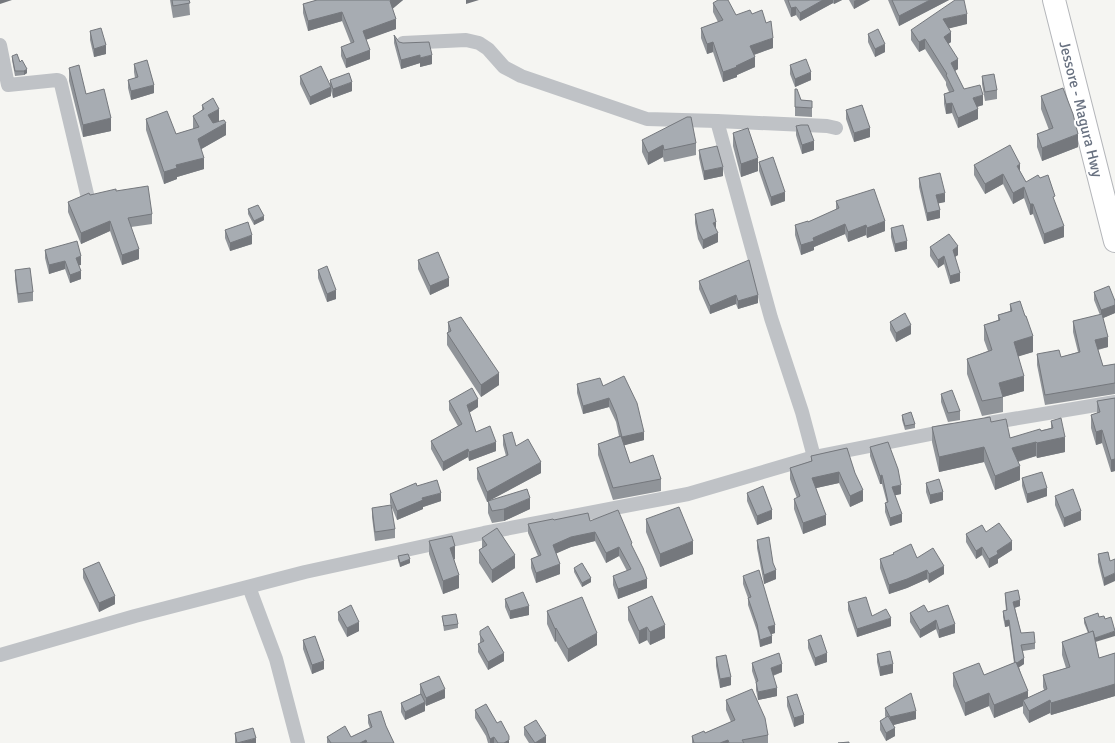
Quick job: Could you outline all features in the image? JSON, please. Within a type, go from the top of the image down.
[{"type":"highway","name":"Jessore - Magura Hwy","points":[[1054,0],[1115,241]]},
{"type":"street","points":[[403,43],[466,40],[479,43],[488,49],[504,66],[521,76],[647,119],[827,126],[836,128]]},
{"type":"street","points":[[0,45],[8,85],[57,80],[60,81],[87,194]]},
{"type":"street","points":[[717,121],[771,318],[802,412],[814,457]]},
{"type":"street","points":[[0,655],[135,616],[313,570],[484,533],[688,494],[814,457],[969,427],[1115,402]]},
{"type":"street","points":[[249,587],[276,659],[298,743]]},
{"type":"building","points":[[172,0],[189,0],[190,3],[173,6]]},
{"type":"building","points":[[317,0],[391,0],[390,1],[396,19],[363,31],[370,50],[346,59],[341,47],[354,42],[342,12],[308,21],[303,4]]},
{"type":"building","points":[[718,0],[728,0],[736,15],[750,10],[752,14],[762,10],[766,23],[771,21],[773,38],[750,46],[755,57],[736,66],[737,67],[723,72],[713,42],[707,44],[701,28],[723,20],[713,3]]},
{"type":"building","points":[[788,0],[823,0],[800,13],[796,7],[791,8]]},
{"type":"building","points":[[892,0],[930,0],[899,16]]},
{"type":"building","points":[[955,0],[964,0],[967,14],[943,19],[951,32],[944,37],[958,59],[951,63],[964,89],[980,85],[983,95],[973,98],[978,109],[958,118],[952,103],[946,104],[944,94],[954,91],[946,75],[947,74],[925,39],[919,42],[911,30]]},
{"type":"building","points":[[101,28],[106,45],[94,49],[90,31]]},
{"type":"building","points":[[878,29],[885,44],[875,49],[868,34]]},
{"type":"building","points":[[394,35],[399,42],[403,43],[429,42],[432,55],[420,58],[420,55],[401,60]]},
{"type":"building","points":[[17,54],[20,62],[22,60],[27,69],[24,71],[15,71],[12,56]]},
{"type":"building","points":[[806,59],[811,72],[795,79],[790,65]]},
{"type":"building","points":[[147,60],[154,85],[131,91],[128,80],[138,77],[134,64]]},
{"type":"building","points":[[79,65],[86,94],[104,89],[111,118],[83,125],[69,68]]},
{"type":"building","points":[[321,66],[331,87],[310,97],[300,76]]},
{"type":"building","points":[[349,73],[352,82],[333,89],[330,80]]},
{"type":"building","points":[[994,74],[997,90],[985,92],[982,76]]},
{"type":"building","points":[[1063,88],[1073,114],[1078,134],[1042,148],[1037,134],[1053,128],[1041,96]]},
{"type":"building","points":[[795,89],[797,89],[801,100],[812,101],[812,108],[795,107]]},
{"type":"building","points":[[213,98],[219,109],[208,115],[213,123],[224,120],[226,123],[198,139],[204,158],[176,165],[177,168],[164,172],[146,119],[167,111],[176,134],[199,127],[193,116],[204,109],[202,105]]},
{"type":"building","points":[[862,105],[870,128],[854,133],[846,110]]},
{"type":"building","points":[[687,117],[691,117],[696,143],[664,150],[663,145],[648,153],[642,140]]},
{"type":"building","points":[[808,125],[814,141],[802,145],[796,126]]},
{"type":"building","points":[[748,128],[758,158],[741,164],[733,133]]},
{"type":"building","points":[[1010,145],[1020,164],[1017,166],[1026,182],[1038,175],[1040,178],[1048,175],[1055,196],[1053,197],[1064,226],[1044,234],[1033,204],[1030,204],[1024,187],[1013,193],[1003,174],[985,184],[974,165]]},
{"type":"building","points":[[717,146],[723,167],[704,171],[699,150]]},
{"type":"building","points":[[773,157],[785,192],[771,197],[759,162]]},
{"type":"building","points":[[940,173],[945,193],[936,195],[940,210],[927,213],[919,178]]},
{"type":"building","points":[[148,186],[152,214],[128,218],[139,249],[122,255],[110,221],[81,233],[68,202],[89,193],[90,195],[116,189],[116,191]]},
{"type":"building","points":[[874,189],[885,221],[867,228],[866,225],[848,232],[845,224],[813,238],[814,241],[801,245],[795,225],[808,222],[839,208],[836,201]]},
{"type":"building","points":[[258,205],[264,216],[254,221],[248,209]]},
{"type":"building","points":[[713,209],[716,222],[713,223],[718,233],[703,240],[698,230],[695,214]]},
{"type":"building","points":[[248,222],[252,235],[230,243],[225,230]]},
{"type":"building","points":[[903,225],[907,241],[895,244],[891,228]]},
{"type":"building","points":[[949,234],[958,246],[953,250],[960,273],[950,276],[944,256],[938,260],[930,247]]},
{"type":"building","points":[[77,241],[81,256],[76,258],[81,271],[70,275],[65,261],[49,265],[45,250]]},
{"type":"building","points":[[438,252],[449,278],[430,286],[418,260]]},
{"type":"building","points":[[749,260],[758,295],[738,301],[736,295],[710,306],[699,281]]},
{"type":"building","points":[[327,266],[336,290],[327,294],[318,270]]},
{"type":"building","points":[[30,268],[33,292],[18,294],[15,270]]},
{"type":"building","points":[[1109,286],[1115,301],[1115,305],[1101,310],[1094,292]]},
{"type":"building","points":[[1020,301],[1033,336],[1014,342],[1024,376],[999,383],[1003,397],[982,401],[967,359],[992,350],[984,325],[1000,320],[998,315],[1012,311],[1010,304]]},
{"type":"building","points":[[905,313],[911,325],[896,333],[890,322]]},
{"type":"building","points":[[1102,314],[1108,337],[1095,340],[1103,366],[1115,364],[1115,383],[1045,395],[1037,354],[1059,350],[1061,357],[1080,352],[1073,321]]},
{"type":"building","points":[[461,317],[499,373],[481,385],[447,333],[451,331],[448,322]]},
{"type":"building","points":[[624,376],[637,403],[644,432],[622,437],[616,414],[609,398],[583,406],[577,384],[600,378],[603,386]]},
{"type":"building","points":[[472,388],[478,399],[467,405],[476,432],[490,426],[496,442],[469,452],[468,449],[443,462],[431,441],[462,424],[449,401]]},
{"type":"building","points":[[952,390],[960,411],[948,413],[941,394]]},
{"type":"building","points":[[1115,398],[1115,459],[1111,460],[1102,430],[1096,432],[1091,415],[1100,412],[1097,401]]},
{"type":"building","points":[[911,412],[915,424],[905,426],[902,415]]},
{"type":"building","points":[[990,417],[991,422],[1006,419],[1010,438],[1040,429],[1041,431],[1053,428],[1051,421],[1061,418],[1065,437],[1012,448],[1020,466],[995,476],[984,447],[939,457],[932,427]]},
{"type":"building","points":[[512,432],[516,446],[528,439],[541,462],[487,492],[477,468],[508,455],[503,435]]},
{"type":"building","points":[[621,436],[630,463],[653,455],[661,479],[613,488],[598,444]]},
{"type":"building","points":[[888,442],[898,469],[901,485],[892,487],[902,514],[890,518],[885,503],[888,502],[882,475],[880,476],[870,447]]},
{"type":"building","points":[[847,448],[855,473],[863,490],[850,496],[839,472],[812,478],[826,515],[803,523],[794,499],[800,496],[790,468],[812,461],[811,456]]},
{"type":"building","points":[[1042,472],[1047,488],[1027,494],[1022,478]]},
{"type":"building","points":[[939,479],[943,492],[930,495],[926,483]]},
{"type":"building","points":[[437,480],[441,493],[422,498],[423,500],[397,511],[390,494],[416,483],[417,486]]},
{"type":"building","points":[[763,486],[772,510],[757,516],[747,493]]},
{"type":"building","points":[[527,489],[530,498],[504,509],[492,511],[488,501]]},
{"type":"building","points":[[1073,489],[1081,511],[1064,518],[1055,496]]},
{"type":"building","points":[[391,505],[395,529],[375,532],[372,508]]},
{"type":"building","points":[[679,507],[693,541],[660,554],[646,519]]},
{"type":"building","points":[[618,510],[647,579],[618,589],[613,576],[631,569],[619,547],[606,553],[595,532],[571,537],[553,545],[560,564],[536,573],[531,559],[541,555],[528,524],[588,513],[590,521]]},
{"type":"building","points":[[999,523],[1012,541],[997,551],[998,554],[989,559],[982,547],[976,551],[966,534],[982,525],[986,532]]},
{"type":"building","points":[[497,528],[515,555],[492,570],[479,550],[487,545],[482,538]]},
{"type":"building","points":[[452,536],[455,546],[450,548],[459,575],[443,581],[429,541]]},
{"type":"building","points":[[769,537],[773,563],[776,570],[764,575],[757,540]]},
{"type":"building","points":[[911,544],[917,558],[933,548],[944,566],[929,574],[927,570],[889,585],[880,559],[894,554],[893,553]]},
{"type":"building","points":[[1108,552],[1110,561],[1115,559],[1115,573],[1104,578],[1098,554]]},
{"type":"building","points":[[408,554],[410,559],[400,563],[398,556]]},
{"type":"building","points":[[99,562],[115,596],[99,603],[83,569]]},
{"type":"building","points":[[582,563],[591,578],[582,583],[574,568]]},
{"type":"building","points":[[759,570],[775,625],[768,627],[772,636],[760,640],[757,624],[748,598],[751,597],[743,576]]},
{"type":"building","points":[[1018,590],[1020,600],[1013,602],[1021,633],[1034,632],[1035,643],[1021,645],[1024,658],[1015,663],[1009,620],[1005,621],[1003,611],[1007,610],[1005,593]]},
{"type":"building","points":[[523,592],[529,606],[510,611],[505,599]]},
{"type":"building","points":[[652,596],[665,625],[650,632],[647,627],[639,631],[628,607]]},
{"type":"building","points":[[582,597],[597,633],[568,649],[556,628],[555,629],[547,611]]},
{"type":"building","points":[[866,597],[872,616],[886,609],[891,618],[857,629],[848,602]]},
{"type":"building","points":[[351,605],[359,622],[347,628],[338,612]]},
{"type":"building","points":[[924,605],[928,612],[948,605],[955,624],[939,630],[936,620],[920,630],[910,613]]},
{"type":"building","points":[[1098,613],[1099,617],[1104,616],[1105,619],[1111,617],[1115,631],[1095,638],[1093,631],[1089,633],[1084,618]]},
{"type":"building","points":[[456,614],[458,624],[444,626],[442,616]]},
{"type":"building","points":[[488,626],[504,653],[488,662],[478,644],[484,641],[480,635],[480,631]]},
{"type":"building","points":[[1093,631],[1099,658],[1115,653],[1115,684],[1051,703],[1050,700],[1029,711],[1023,700],[1047,689],[1043,675],[1070,667],[1062,642]]},
{"type":"building","points":[[821,635],[827,653],[815,658],[808,640]]},
{"type":"building","points":[[315,636],[324,661],[312,665],[303,640]]},
{"type":"building","points":[[890,651],[893,664],[880,667],[877,654]]},
{"type":"building","points":[[779,653],[782,664],[771,668],[777,688],[758,692],[756,682],[758,681],[752,663]]},
{"type":"building","points":[[726,655],[731,677],[720,679],[716,657]]},
{"type":"building","points":[[1016,662],[1028,691],[994,705],[989,693],[965,703],[953,673],[979,663],[984,675]]},
{"type":"building","points":[[439,676],[445,689],[426,698],[420,684]]},
{"type":"building","points":[[752,689],[765,718],[768,735],[742,740],[744,743],[729,743],[728,740],[720,743],[694,743],[692,736],[704,731],[705,733],[735,720],[726,700]]},
{"type":"building","points":[[911,693],[916,711],[890,717],[885,708]]},
{"type":"building","points":[[421,694],[425,702],[405,712],[401,703]]},
{"type":"building","points":[[797,694],[804,715],[794,718],[787,697]]},
{"type":"building","points":[[486,704],[497,723],[501,721],[509,736],[509,740],[504,743],[498,743],[494,737],[490,739],[486,728],[475,710]]},
{"type":"building","points":[[381,711],[394,743],[367,743],[366,740],[360,743],[331,743],[327,737],[345,726],[351,737],[372,727],[368,715]]},
{"type":"building","points":[[888,716],[895,728],[886,733],[880,721]]},
{"type":"building","points":[[536,720],[546,736],[535,743],[524,727]]},
{"type":"building","points":[[253,728],[256,738],[237,743],[235,733]]}]
